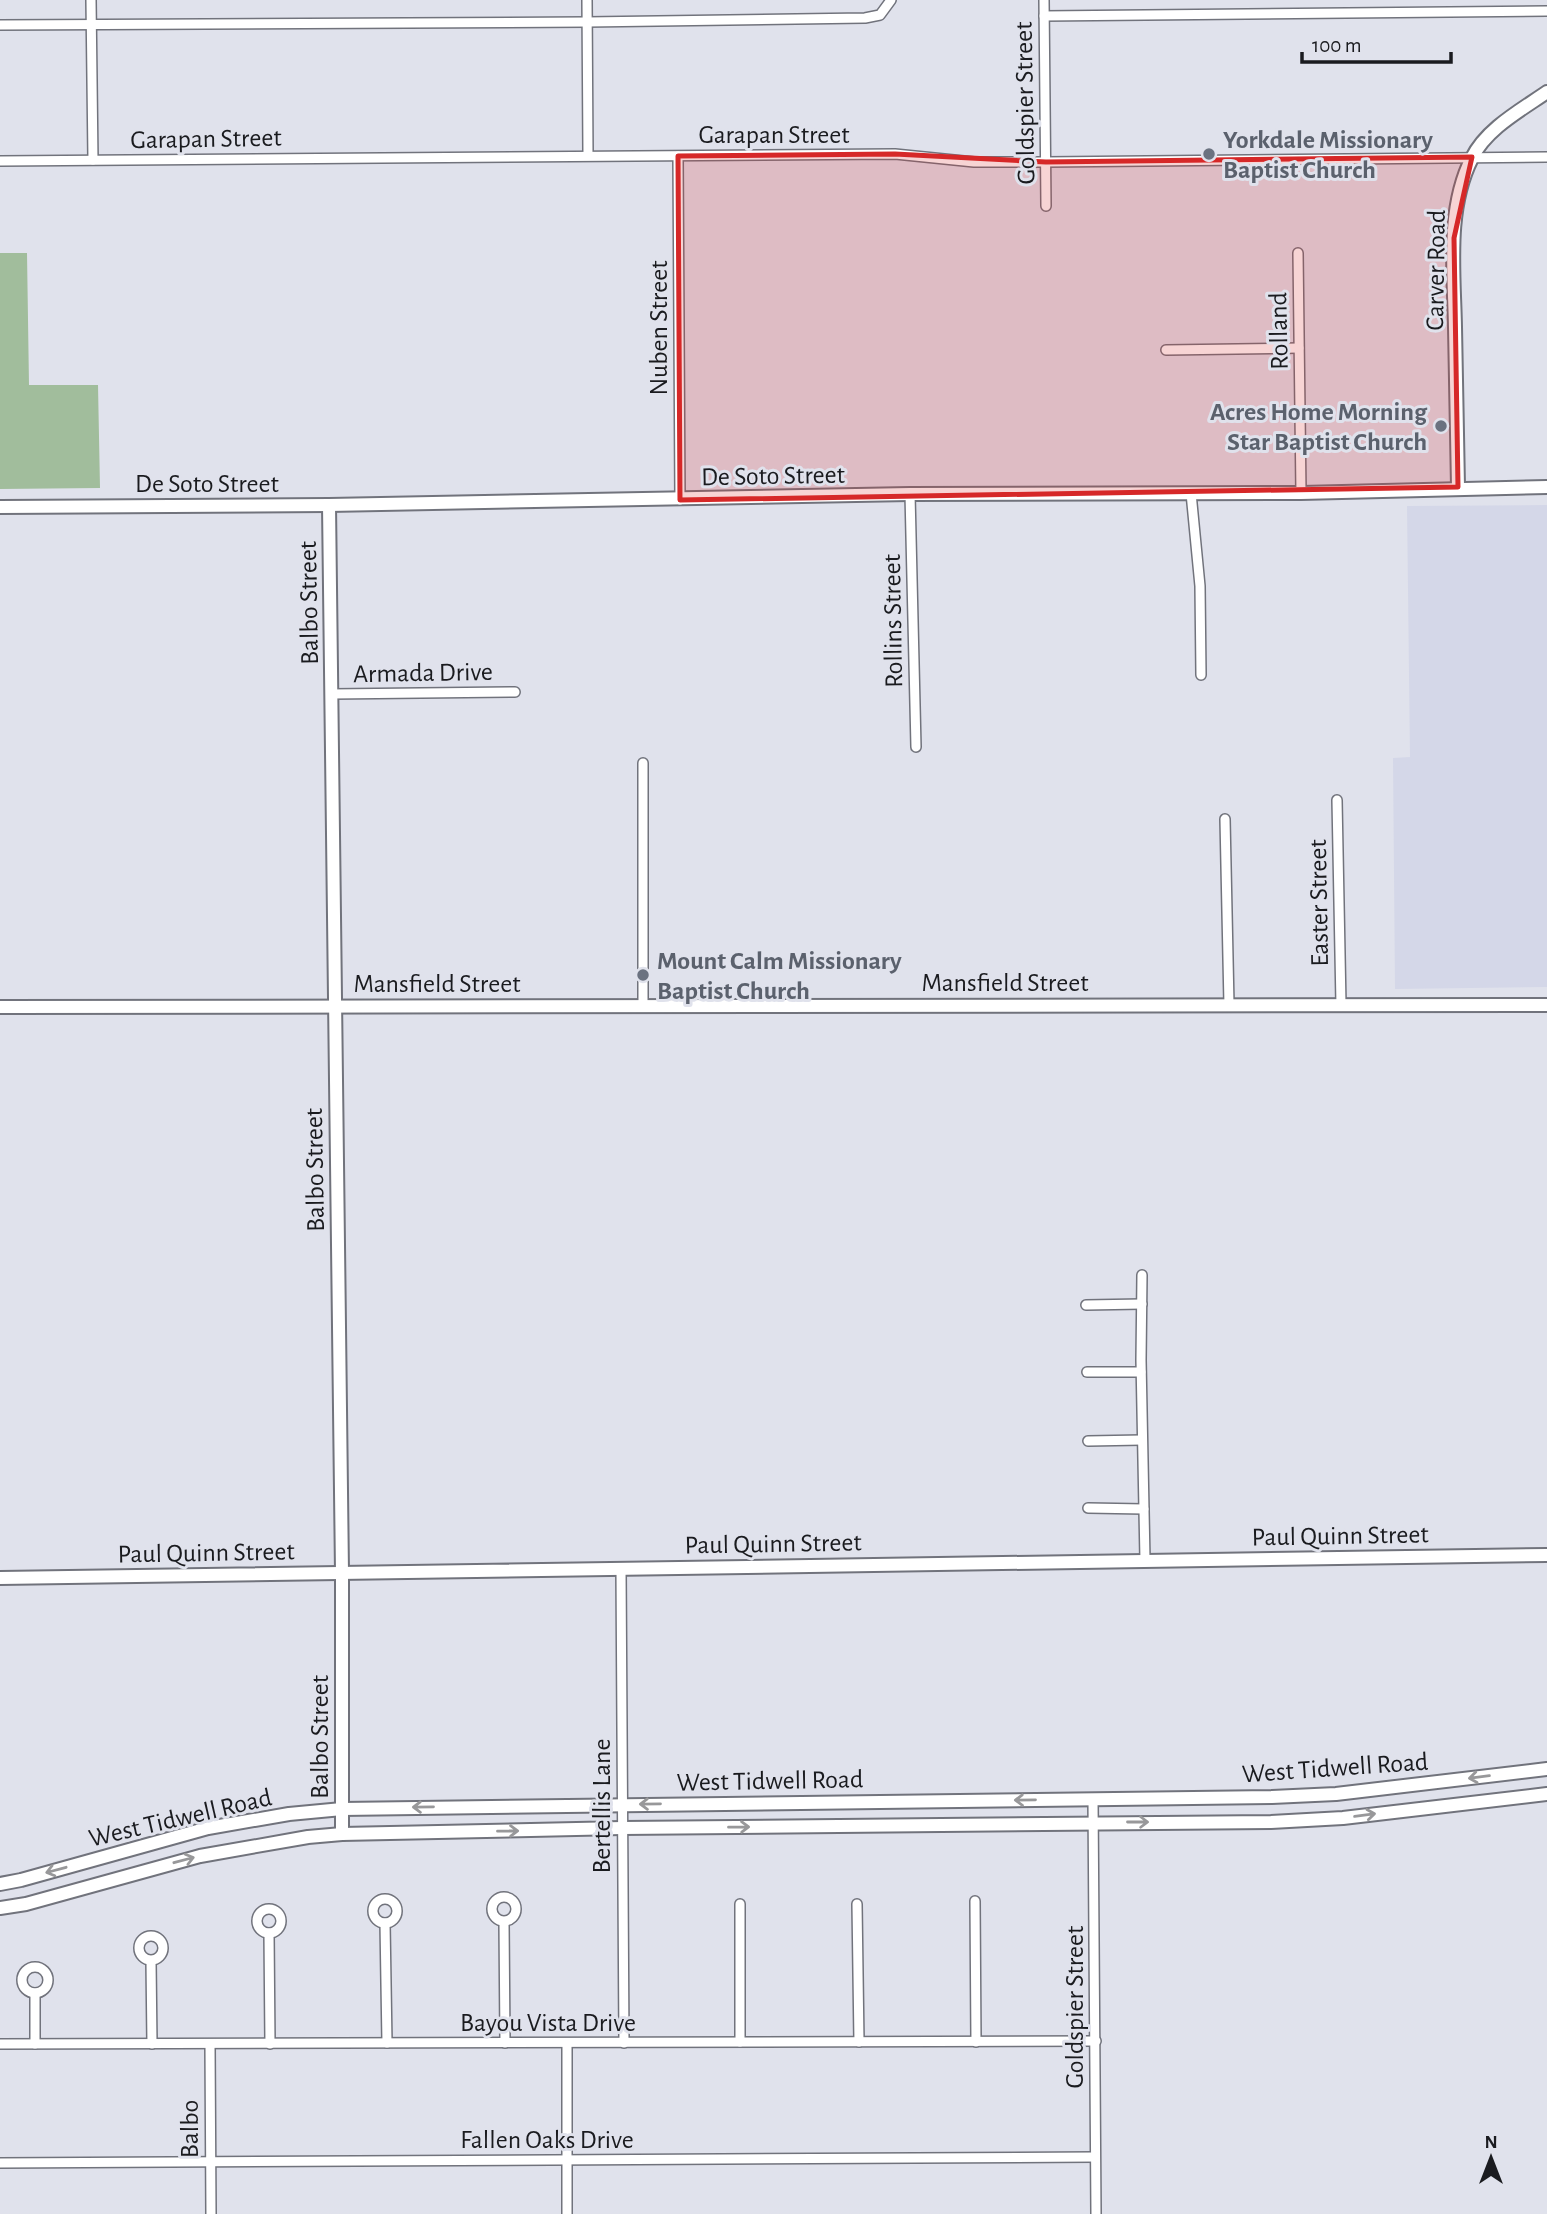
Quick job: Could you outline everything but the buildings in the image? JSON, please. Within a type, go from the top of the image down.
[{"type":"street","points":[[91,0],[93,160]]},
{"type":"street","points":[[587,0],[588,155]]},
{"type":"street","points":[[0,25],[865,18],[880,15],[891,0]]},
{"type":"street","name":"Goldspier Street","points":[[1044,0],[1046,206]]},
{"type":"street","points":[[1044,16],[1547,11]]},
{"type":"street","name":"Carver Road","points":[[1458,487],[1454,238],[1461,187],[1472,157],[1503,123],[1547,92]]},
{"type":"street","name":"Garapan Street","points":[[0,161],[895,154],[974,162],[1547,157]]},
{"type":"street","name":"Nuben Street","points":[[678,156],[680,500]]},
{"type":"street","name":"Rolland","points":[[1298,253],[1301,493]]},
{"type":"street","points":[[1166,350],[1300,348]]},
{"type":"street","name":"De Soto Street","points":[[0,507],[680,500],[910,494],[1301,493],[1547,486]]},
{"type":"street","points":[[1191,493],[1200,586],[1201,675]]},
{"type":"street","name":"Rollins Street","points":[[910,494],[916,747]]},
{"type":"street","name":"Balbo Street","points":[[329,505],[342,1573],[342,1834]]},
{"type":"street","name":"Armada Drive","points":[[332,694],[515,692]]},
{"type":"street","points":[[643,763],[643,1006]]},
{"type":"street","name":"Easter Street","points":[[1337,800],[1341,1005]]},
{"type":"street","points":[[1225,818],[1229,1005]]},
{"type":"street","name":"Mansfield Street","points":[[0,1007],[1547,1005]]},
{"type":"street","points":[[1142,1275],[1145,1560]]},
{"type":"street","points":[[1086,1305],[1142,1304]]},
{"type":"street","points":[[1087,1372],[1141,1372]]},
{"type":"street","points":[[1088,1441],[1142,1440]]},
{"type":"street","points":[[1088,1508],[1144,1509]]},
{"type":"street","name":"Paul Quinn Street","points":[[0,1578],[1547,1555]]},
{"type":"street","name":"Bertellis Lane","points":[[621,1569],[624,2043]]},
{"type":"street","name":"West Tidwell Road","points":[[0,1884],[208,1828],[342,1810],[1272,1797],[1336,1794],[1547,1769]]},
{"type":"street","points":[[1450,1781],[1452,1805]]},
{"type":"street","name":"West Tidwell Road","points":[[0,1908],[26,1904],[143,1871],[251,1845],[342,1834],[622,1828],[1271,1822],[1343,1818],[1547,1794]]},
{"type":"street","points":[[1271,1822],[1272,1797]]},
{"type":"street","name":"Goldspier Street","points":[[1093,1799],[1096,2214]]},
{"type":"street","points":[[858,1802],[860,1826]]},
{"type":"street","points":[[136,1849],[143,1871]]},
{"type":"street","points":[[975,1901],[976,2042]]},
{"type":"street","points":[[857,1904],[859,2042]]},
{"type":"street","points":[[740,1905],[740,2042]]},
{"type":"street","points":[[504,1922],[505,2043]]},
{"type":"street","points":[[385,1923],[387,2043]]},
{"type":"street","points":[[269,1933],[270,2044]]},
{"type":"street","points":[[151,1961],[152,2044]]},
{"type":"street","points":[[34,1993],[35,2044]]},
{"type":"street","name":"Bayou Vista Drive","points":[[0,2044],[1096,2041]]},
{"type":"street","points":[[567,2043],[567,2214]]},
{"type":"street","name":"Balbo","points":[[210,2044],[211,2214]]},
{"type":"street","name":"Fallen Oaks Drive","points":[[0,2163],[1095,2157]]},
{"type":"highlighted area","points":[[895,154],[1046,162],[1472,157],[1454,238],[1458,487],[680,500],[678,156]]},
{"type":"shaded area","points":[[1547,505],[1547,987],[1395,989],[1393,758],[1410,757],[1407,506]]},
{"type":"green space","points":[[0,253],[27,253],[29,385],[98,385],[100,488],[0,489]]},
{"type":"place","name":"Yorkdale Missionary Baptist Church","points":[[1209,154]]},
{"type":"place","name":"Acres Home Morning Star Baptist Church","points":[[1441,426]]},
{"type":"place","name":"Mount Calm Missionary Baptist Church","points":[[643,975]]}]
